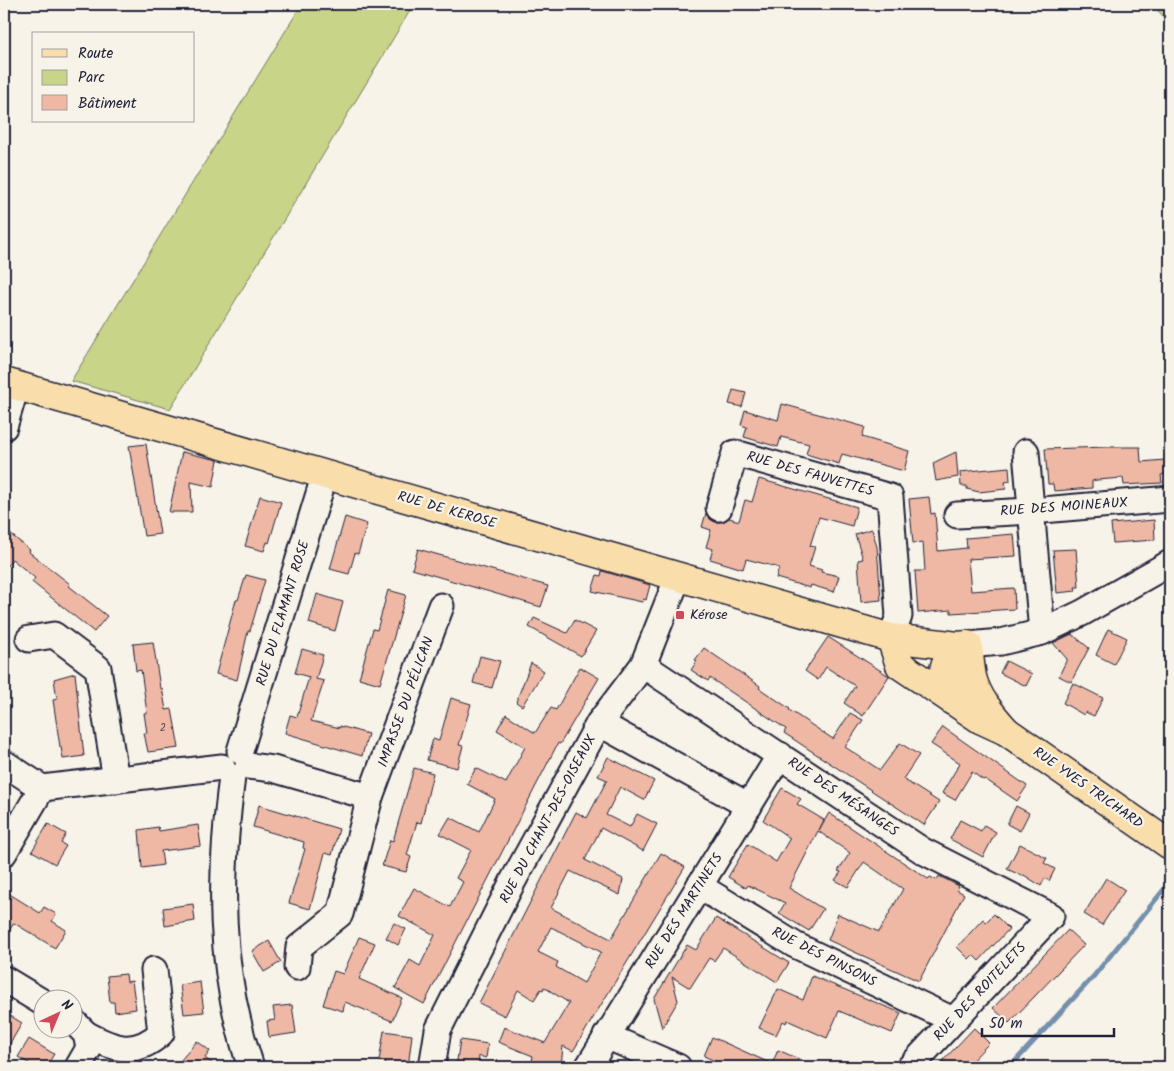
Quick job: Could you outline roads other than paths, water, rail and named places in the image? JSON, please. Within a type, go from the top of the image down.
[{"type":"main road","name":"RUE DE KEROSE","points":[[10,384],[891,638],[963,645]]},
{"type":"main road","points":[[891,638],[900,665],[980,719],[1006,731]]},
{"type":"main road","points":[[953,701],[944,683],[943,673],[950,654],[963,645],[977,690],[984,704],[1006,731]]},
{"type":"main road","name":"RUE YVES TRICHARD","points":[[1006,731],[1170,845]]},
{"type":"street","points":[[4,427],[10,384]]},
{"type":"street","points":[[1026,452],[1042,632]]},
{"type":"street","name":"RUE DES FAUVETTES","points":[[719,508],[735,453],[890,497],[899,616],[891,638]]},
{"type":"street","name":"RUE DU FLAMANT ROSE","points":[[251,1067],[234,1003],[226,949],[223,904],[223,872],[236,765],[325,474]]},
{"type":"street","name":"RUE DES MOINEAUX","points":[[958,515],[1031,511],[1170,499]]},
{"type":"street","points":[[963,645],[1001,642],[1042,632],[1082,613],[1170,563]]},
{"type":"street","name":"RUE DU CHANT-DES-OISEAUX","points":[[432,1067],[438,1030],[513,881],[599,723],[643,665],[678,577]]},
{"type":"street","name":"IMPASSE DU PÉLICAN","points":[[297,967],[299,947],[340,914],[370,797],[441,606]]},
{"type":"street","points":[[28,639],[54,635],[98,668],[116,780]]},
{"type":"street","name":"RUE DES MÉSANGES","points":[[643,665],[923,851],[1051,916]]},
{"type":"street","points":[[599,723],[749,806]]},
{"type":"street","name":"RUE DES MARTINETS","points":[[588,1067],[780,755]]},
{"type":"street","points":[[4,763],[42,788],[236,765],[273,769],[370,797]]},
{"type":"street","points":[[4,853],[42,788]]},
{"type":"street","name":"RUE DES PINSONS","points":[[699,886],[795,945],[954,1020]]},
{"type":"street","name":"RUE DES ROITELETS","points":[[910,1067],[1051,916]]},
{"type":"street","points":[[82,1029],[101,1042],[128,1050],[154,1040],[161,1033],[154,970]]},
{"type":"street","points":[[4,980],[32,996]]},
{"type":"street","points":[[78,1067],[89,1048],[82,1033]]},
{"type":"street","points":[[606,1036],[678,1067]]},
{"type":"waterway","points":[[1010,1067],[1093,977],[1170,882]]},
{"type":"place","name":"Kérose","points":[[680,615]]}]
